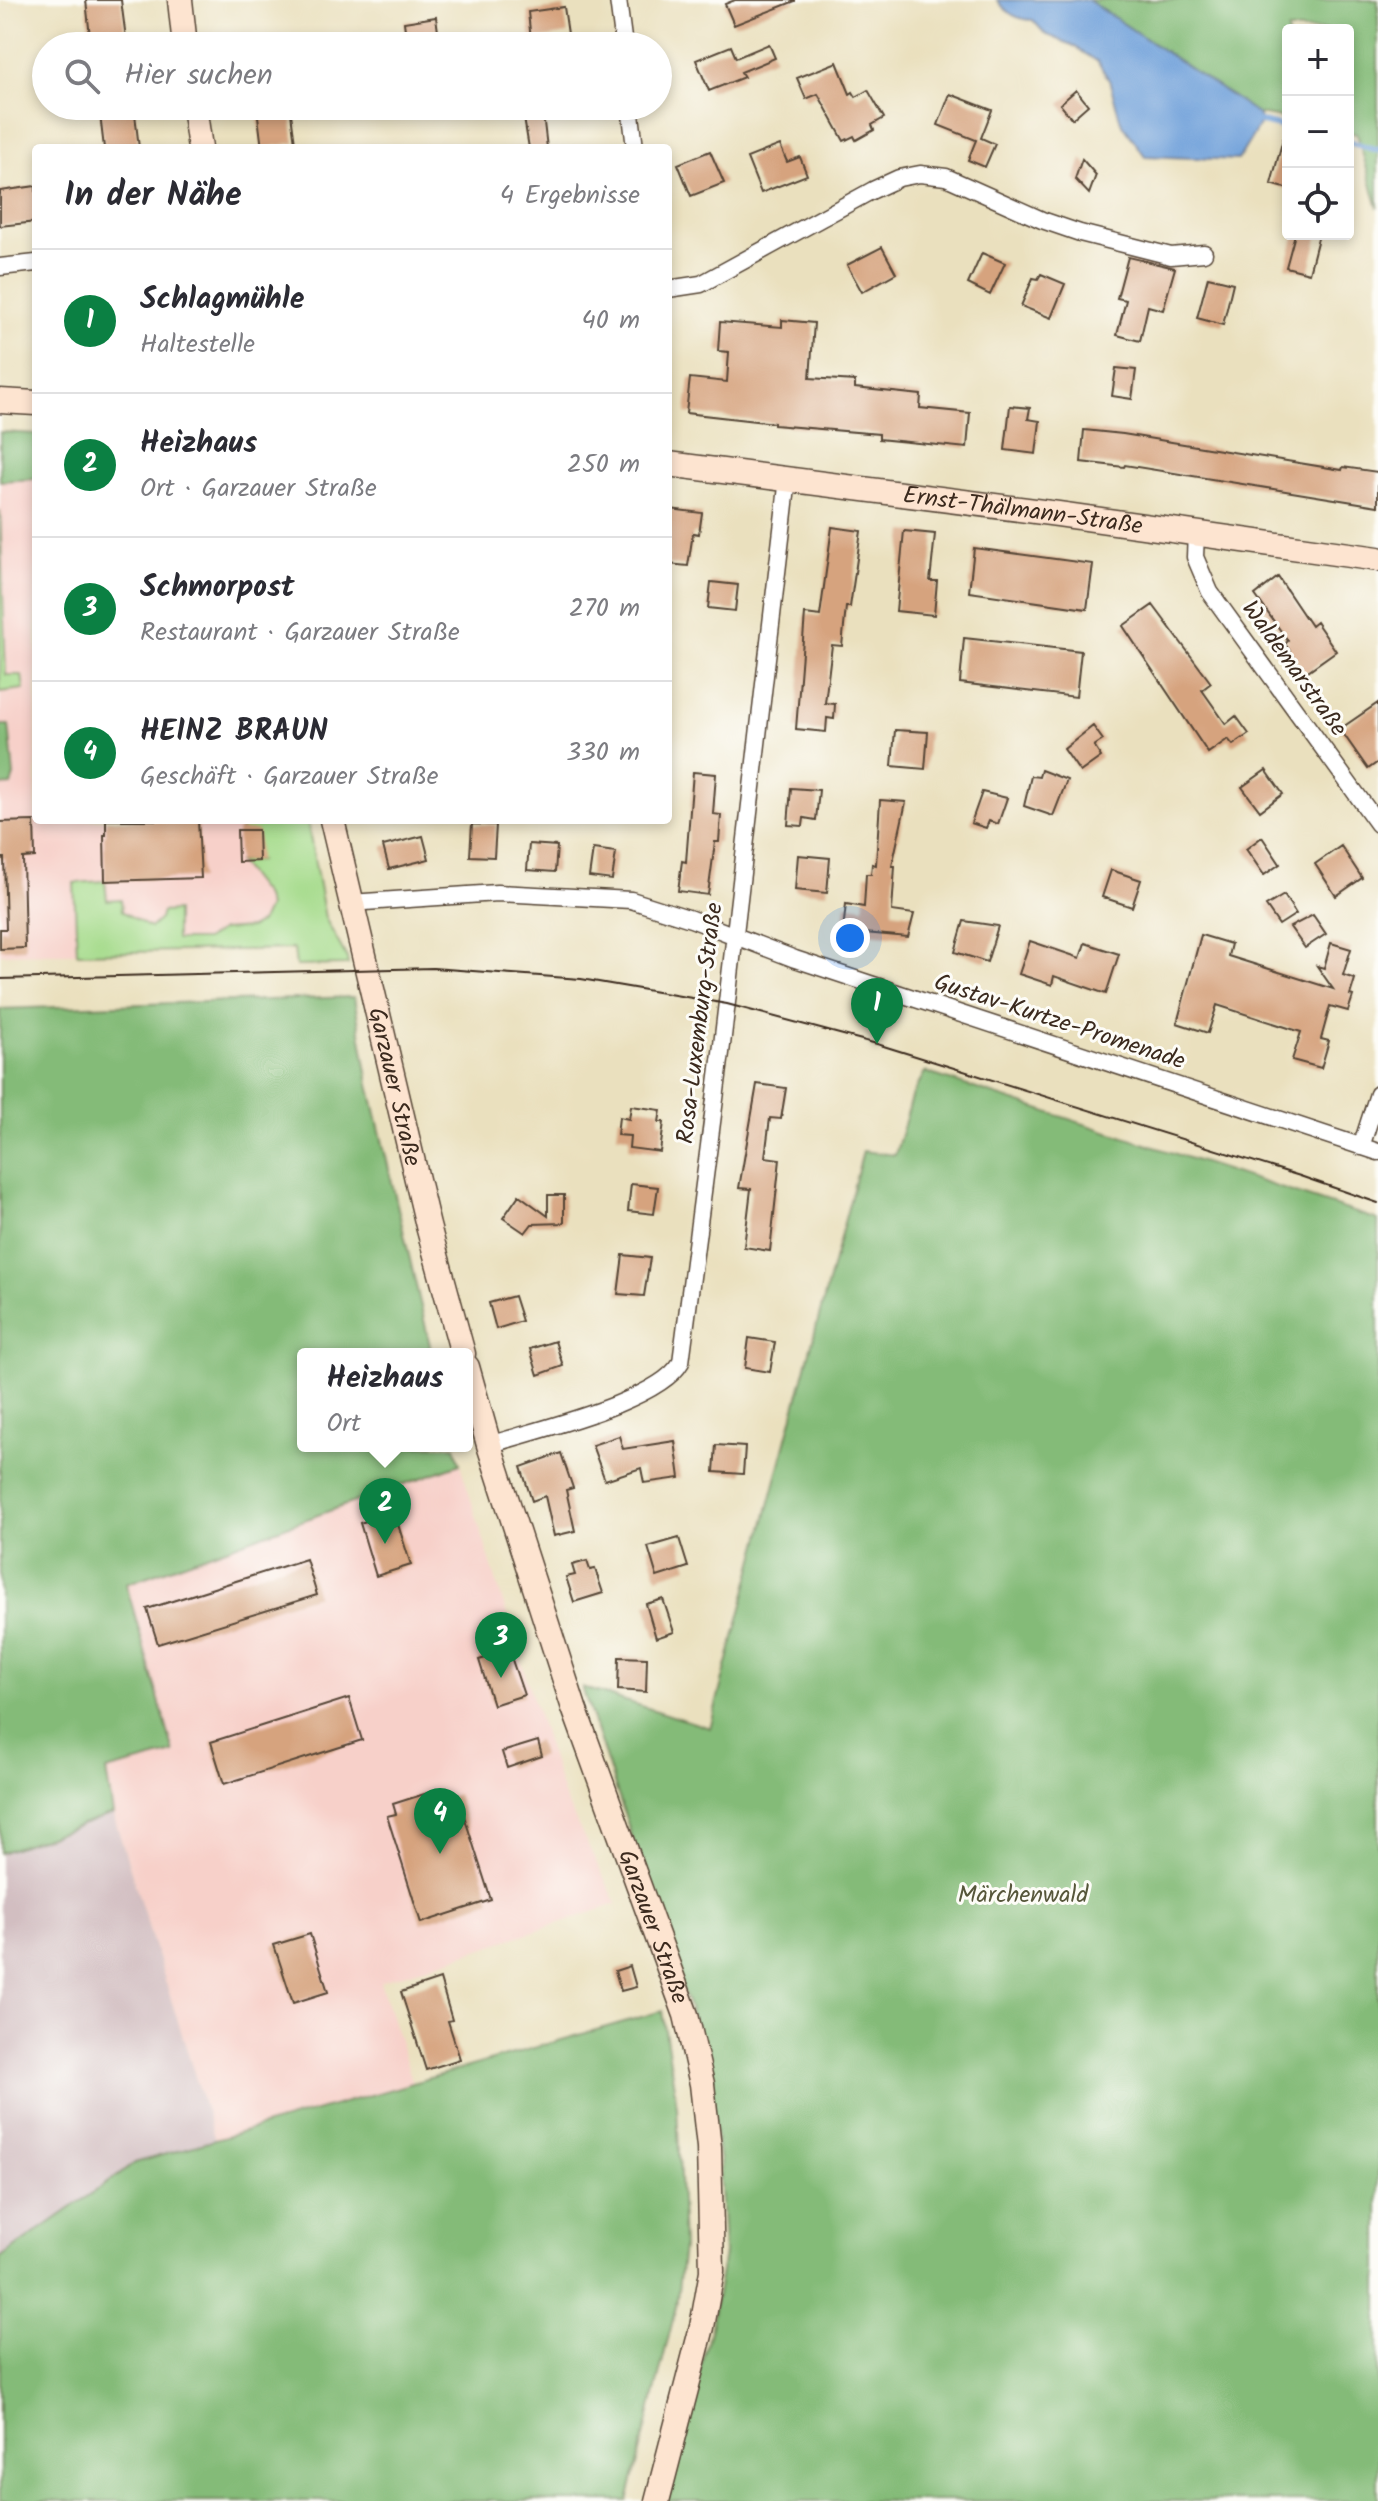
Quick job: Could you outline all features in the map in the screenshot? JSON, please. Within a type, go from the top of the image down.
[{"type":"street","points":[[180,0],[183,32]]},
{"type":"street","points":[[618,0],[622,32]]},
{"type":"street","points":[[196,120],[199,144]]},
{"type":"street","points":[[632,120],[635,144]]},
{"type":"street","points":[[672,288],[701,284],[873,190],[899,178],[920,174],[946,177],[1042,220],[1080,233],[1171,256],[1204,253]]},
{"type":"street","points":[[0,267],[32,263]]},
{"type":"street","points":[[0,401],[32,403]]},
{"type":"street","name":"Ernst-Thälmann-Straße","points":[[672,464],[1196,532],[1378,559]]},
{"type":"street","name":"Rosa-Luxemburg-Straße","points":[[489,1445],[642,1394],[662,1383],[681,1362],[723,1039],[788,478]]},
{"type":"street","name":"Waldemarstraße","points":[[1196,532],[1195,557],[1210,592],[1378,824]]},
{"type":"street","name":"Garzauer Straße","points":[[333,824],[428,1226],[461,1348]]},
{"type":"street","name":"Gustav-Kurtze-Promenade","points":[[350,903],[497,893],[631,900],[691,919],[795,959],[1378,1152]]},
{"type":"street","points":[[1361,1147],[1378,1094]]},
{"type":"street","name":"Garzauer Straße","points":[[473,1388],[579,1722],[686,2015],[702,2084],[709,2147],[712,2271],[702,2327],[657,2501]]},
{"type":"shaded area","points":[[0,432],[32,434],[32,824],[308,824],[331,949],[0,954]]},
{"type":"shaded area","points":[[460,1464],[563,1795],[617,1904],[380,1982],[413,2083],[215,2140],[113,1814],[106,1771],[172,1746],[126,1585]]},
{"type":"shaded area","points":[[113,1814],[215,2140],[135,2163],[0,2258],[0,1853]]},
{"type":"green space","points":[[1088,0],[1378,0],[1378,208],[1357,134],[1354,133],[1354,24],[1282,24],[1282,118],[1258,114]]},
{"type":"green space","points":[[0,432],[32,434],[32,479],[0,481]]},
{"type":"green space","points":[[0,510],[6,675],[22,675],[24,689],[0,692]]},
{"type":"green space","points":[[0,725],[9,725],[14,776],[11,785],[0,786]]},
{"type":"green space","points":[[244,824],[308,824],[325,918],[348,965],[296,966],[294,949],[77,953],[74,883],[105,881],[107,900],[121,899],[122,911],[150,928],[160,919],[162,912],[176,911],[176,940],[205,940],[222,930],[250,928],[261,922],[268,907],[264,895],[238,862],[259,861],[240,830]]},
{"type":"green space","points":[[354,997],[369,1084],[431,1348],[297,1348],[297,1452],[457,1452],[460,1464],[126,1584],[174,1753],[106,1771],[113,1814],[0,1853],[0,1009]]},
{"type":"green space","name":"Märchenwald","points":[[925,1072],[1378,1220],[1378,2501],[666,2501],[711,2327],[724,2254],[720,2163],[704,2053],[582,1687],[710,1728],[863,1151],[895,1155],[913,1094]]},
{"type":"green space","points":[[662,2011],[677,2106],[683,2247],[676,2307],[628,2501],[0,2501],[0,2258],[135,2163]]},
{"type":"water","points":[[997,0],[1088,0],[1258,114],[1261,122],[1238,160],[1145,156],[1121,122],[1109,80],[1098,62],[1072,45],[1045,34],[1033,20],[1013,15]]},
{"type":"building","points":[[86,0],[121,0],[125,32],[89,32]]},
{"type":"building","points":[[735,0],[795,1],[734,25],[725,4]]},
{"type":"building","points":[[564,7],[568,32],[530,32],[528,12]]},
{"type":"building","points":[[436,17],[438,32],[405,32],[404,22]]},
{"type":"building","points":[[769,44],[775,58],[741,72],[744,77],[709,91],[696,60],[731,46],[736,58]]},
{"type":"building","points":[[837,62],[850,94],[853,92],[856,97],[868,90],[884,118],[872,125],[874,130],[856,140],[854,136],[844,141],[818,94],[806,99],[797,78]]},
{"type":"building","points":[[1076,90],[1088,105],[1072,119],[1060,104]]},
{"type":"building","points":[[950,94],[992,110],[981,138],[995,144],[985,167],[968,160],[976,140],[938,125]]},
{"type":"building","points":[[101,120],[136,120],[139,144],[104,144]]},
{"type":"building","points":[[258,120],[292,120],[295,143],[262,144]]},
{"type":"building","points":[[524,120],[544,120],[547,144],[528,144]]},
{"type":"building","points":[[1282,143],[1282,187],[1271,184]]},
{"type":"building","points":[[780,145],[787,162],[800,157],[807,175],[761,193],[747,158]]},
{"type":"building","points":[[710,151],[724,183],[691,196],[678,164]]},
{"type":"building","points":[[1082,159],[1096,175],[1089,194],[1075,179]]},
{"type":"building","points":[[32,187],[32,222],[0,226],[0,191]]},
{"type":"building","points":[[1293,240],[1317,240],[1309,273],[1286,267]]},
{"type":"building","points":[[882,247],[896,273],[862,292],[847,265]]},
{"type":"building","points":[[982,253],[1005,263],[990,295],[968,284]]},
{"type":"building","points":[[1128,257],[1175,268],[1163,310],[1148,306],[1140,341],[1117,335],[1126,300],[1117,298]]},
{"type":"building","points":[[1041,274],[1065,284],[1051,318],[1021,306],[1033,278],[1038,279]]},
{"type":"building","points":[[1208,277],[1233,283],[1223,325],[1197,318]]},
{"type":"building","points":[[782,320],[814,323],[810,378],[855,381],[855,388],[921,395],[920,408],[970,413],[967,448],[879,439],[879,434],[774,425],[686,413],[690,378],[727,382],[729,352],[718,351],[720,322],[782,327]]},
{"type":"building","points":[[1116,368],[1136,370],[1132,399],[1112,396]]},
{"type":"building","points":[[1010,406],[1030,408],[1028,419],[1040,421],[1036,454],[1005,450]]},
{"type":"building","points":[[1084,430],[1342,470],[1343,467],[1378,472],[1378,506],[1125,465],[1081,462]]},
{"type":"building","points":[[672,509],[702,513],[699,534],[693,533],[688,566],[672,564]]},
{"type":"building","points":[[832,527],[861,531],[850,607],[846,607],[842,646],[832,645],[825,703],[835,704],[834,719],[827,718],[826,732],[796,729],[805,614],[820,616]]},
{"type":"building","points":[[904,531],[935,534],[930,581],[937,581],[934,615],[896,611]]},
{"type":"building","points":[[974,548],[1093,564],[1087,609],[969,592]]},
{"type":"building","points":[[1278,577],[1311,626],[1316,622],[1336,651],[1305,673],[1285,644],[1288,641],[1255,595]]},
{"type":"building","points":[[711,582],[738,585],[735,611],[708,608]]},
{"type":"building","points":[[1153,605],[1211,683],[1202,690],[1226,724],[1236,716],[1249,734],[1233,745],[1228,739],[1208,753],[1123,626]]},
{"type":"building","points":[[964,638],[1081,651],[1076,697],[960,683]]},
{"type":"building","points":[[1378,703],[1378,762],[1368,769],[1340,729]]},
{"type":"building","points":[[1093,726],[1103,740],[1094,746],[1101,757],[1080,772],[1064,749]]},
{"type":"building","points":[[895,730],[928,732],[925,769],[892,766]]},
{"type":"building","points":[[1041,770],[1067,780],[1053,816],[1024,806],[1031,776],[1039,777]]},
{"type":"building","points":[[1266,770],[1283,794],[1260,811],[1242,787]]},
{"type":"building","points":[[693,772],[716,774],[713,814],[721,815],[708,895],[678,891],[682,861],[686,862]]},
{"type":"building","points":[[791,788],[819,790],[816,820],[804,818],[803,826],[788,825]]},
{"type":"building","points":[[982,792],[1007,798],[998,824],[989,821],[986,828],[971,823]]},
{"type":"building","points":[[880,800],[906,802],[892,866],[895,866],[892,911],[914,914],[908,937],[843,931],[846,904],[864,907],[866,874],[871,874],[872,864],[876,865]]},
{"type":"building","points":[[32,821],[34,824],[35,857],[23,858],[25,948],[0,949],[0,929],[6,929],[0,822]]},
{"type":"building","points":[[106,824],[198,824],[201,878],[105,881]]},
{"type":"building","points":[[472,824],[496,825],[494,857],[470,856]]},
{"type":"building","points":[[237,830],[258,830],[259,861],[238,862]]},
{"type":"building","points":[[423,836],[429,859],[389,869],[383,846]]},
{"type":"building","points":[[1262,837],[1280,864],[1264,875],[1246,849]]},
{"type":"building","points":[[529,844],[557,846],[555,872],[527,870]]},
{"type":"building","points":[[1341,846],[1362,878],[1336,896],[1315,864]]},
{"type":"building","points":[[593,849],[616,852],[612,880],[589,877]]},
{"type":"building","points":[[798,855],[830,858],[827,893],[795,890]]},
{"type":"building","points":[[1111,870],[1141,880],[1132,907],[1102,897]]},
{"type":"building","points":[[1284,895],[1296,914],[1279,925],[1266,906]]},
{"type":"building","points":[[1313,915],[1326,934],[1305,948],[1290,927]]},
{"type":"building","points":[[964,921],[998,926],[987,962],[955,952]]},
{"type":"building","points":[[1201,935],[1231,944],[1228,956],[1333,989],[1317,966],[1324,968],[1331,943],[1351,949],[1343,975],[1355,979],[1350,995],[1353,996],[1348,1011],[1330,1006],[1321,1039],[1329,1041],[1321,1068],[1292,1060],[1301,1032],[1217,1005],[1208,1033],[1177,1023]]},
{"type":"building","points":[[1030,941],[1080,958],[1085,943],[1119,954],[1106,994],[1054,976],[1052,985],[1019,974]]},
{"type":"building","points":[[757,1084],[786,1088],[781,1119],[770,1118],[765,1157],[780,1159],[770,1251],[744,1247],[751,1189],[739,1188]]},
{"type":"building","points":[[631,1106],[661,1110],[659,1122],[664,1122],[660,1152],[629,1148],[630,1136],[617,1135],[619,1117],[629,1119]]},
{"type":"building","points":[[631,1184],[658,1187],[654,1214],[628,1211]]},
{"type":"building","points":[[519,1195],[548,1216],[548,1195],[564,1195],[564,1223],[532,1224],[525,1233],[503,1218]]},
{"type":"building","points":[[623,1255],[650,1258],[644,1296],[618,1294]]},
{"type":"building","points":[[514,1296],[522,1321],[496,1329],[489,1303]]},
{"type":"building","points":[[749,1338],[775,1342],[770,1372],[745,1368]]},
{"type":"building","points":[[555,1341],[563,1366],[538,1375],[530,1349]]},
{"type":"building","points":[[619,1436],[623,1449],[675,1441],[680,1478],[644,1483],[641,1468],[605,1480],[592,1445]]},
{"type":"building","points":[[716,1445],[745,1447],[743,1474],[714,1472]]},
{"type":"building","points":[[561,1453],[573,1488],[566,1490],[575,1531],[554,1536],[545,1496],[532,1501],[521,1467]]},
{"type":"building","points":[[394,1512],[411,1565],[376,1576],[360,1523]]},
{"type":"building","points":[[679,1538],[688,1567],[657,1577],[648,1547]]},
{"type":"building","points":[[306,1559],[317,1595],[158,1644],[147,1609]]},
{"type":"building","points":[[587,1561],[590,1570],[595,1569],[603,1593],[574,1602],[566,1577],[575,1575],[572,1565]]},
{"type":"building","points":[[663,1599],[674,1632],[656,1638],[646,1604]]},
{"type":"building","points":[[509,1651],[524,1695],[493,1705],[479,1660]]},
{"type":"building","points":[[619,1657],[647,1658],[646,1692],[618,1690]]},
{"type":"building","points":[[349,1698],[362,1740],[224,1784],[211,1742]]},
{"type":"building","points":[[538,1741],[542,1756],[507,1768],[502,1752]]},
{"type":"building","points":[[437,1790],[440,1800],[457,1794],[491,1900],[421,1923],[387,1816],[396,1814],[393,1804]]},
{"type":"building","points":[[310,1934],[328,1992],[293,2003],[274,1945]]},
{"type":"building","points":[[630,1966],[636,1987],[621,1991],[615,1971]]},
{"type":"building","points":[[440,1979],[452,2020],[448,2021],[460,2059],[426,2070],[401,1992]]},
{"type":"waterway","points":[[1257,121],[1282,127]]},
{"type":"waterway","points":[[1354,144],[1378,150]]},
{"type":"tram line","points":[[0,979],[433,968],[581,979],[727,1004],[877,1044],[1378,1203]]},
{"type":"place","name":"Schlagmühle","points":[[877,1044]]},
{"type":"place","name":"Heizhaus","points":[[385,1544]]},
{"type":"place","name":"Schmorpost","points":[[501,1678]]},
{"type":"place","name":"HEINZ BRAUN","points":[[440,1854]]}]
